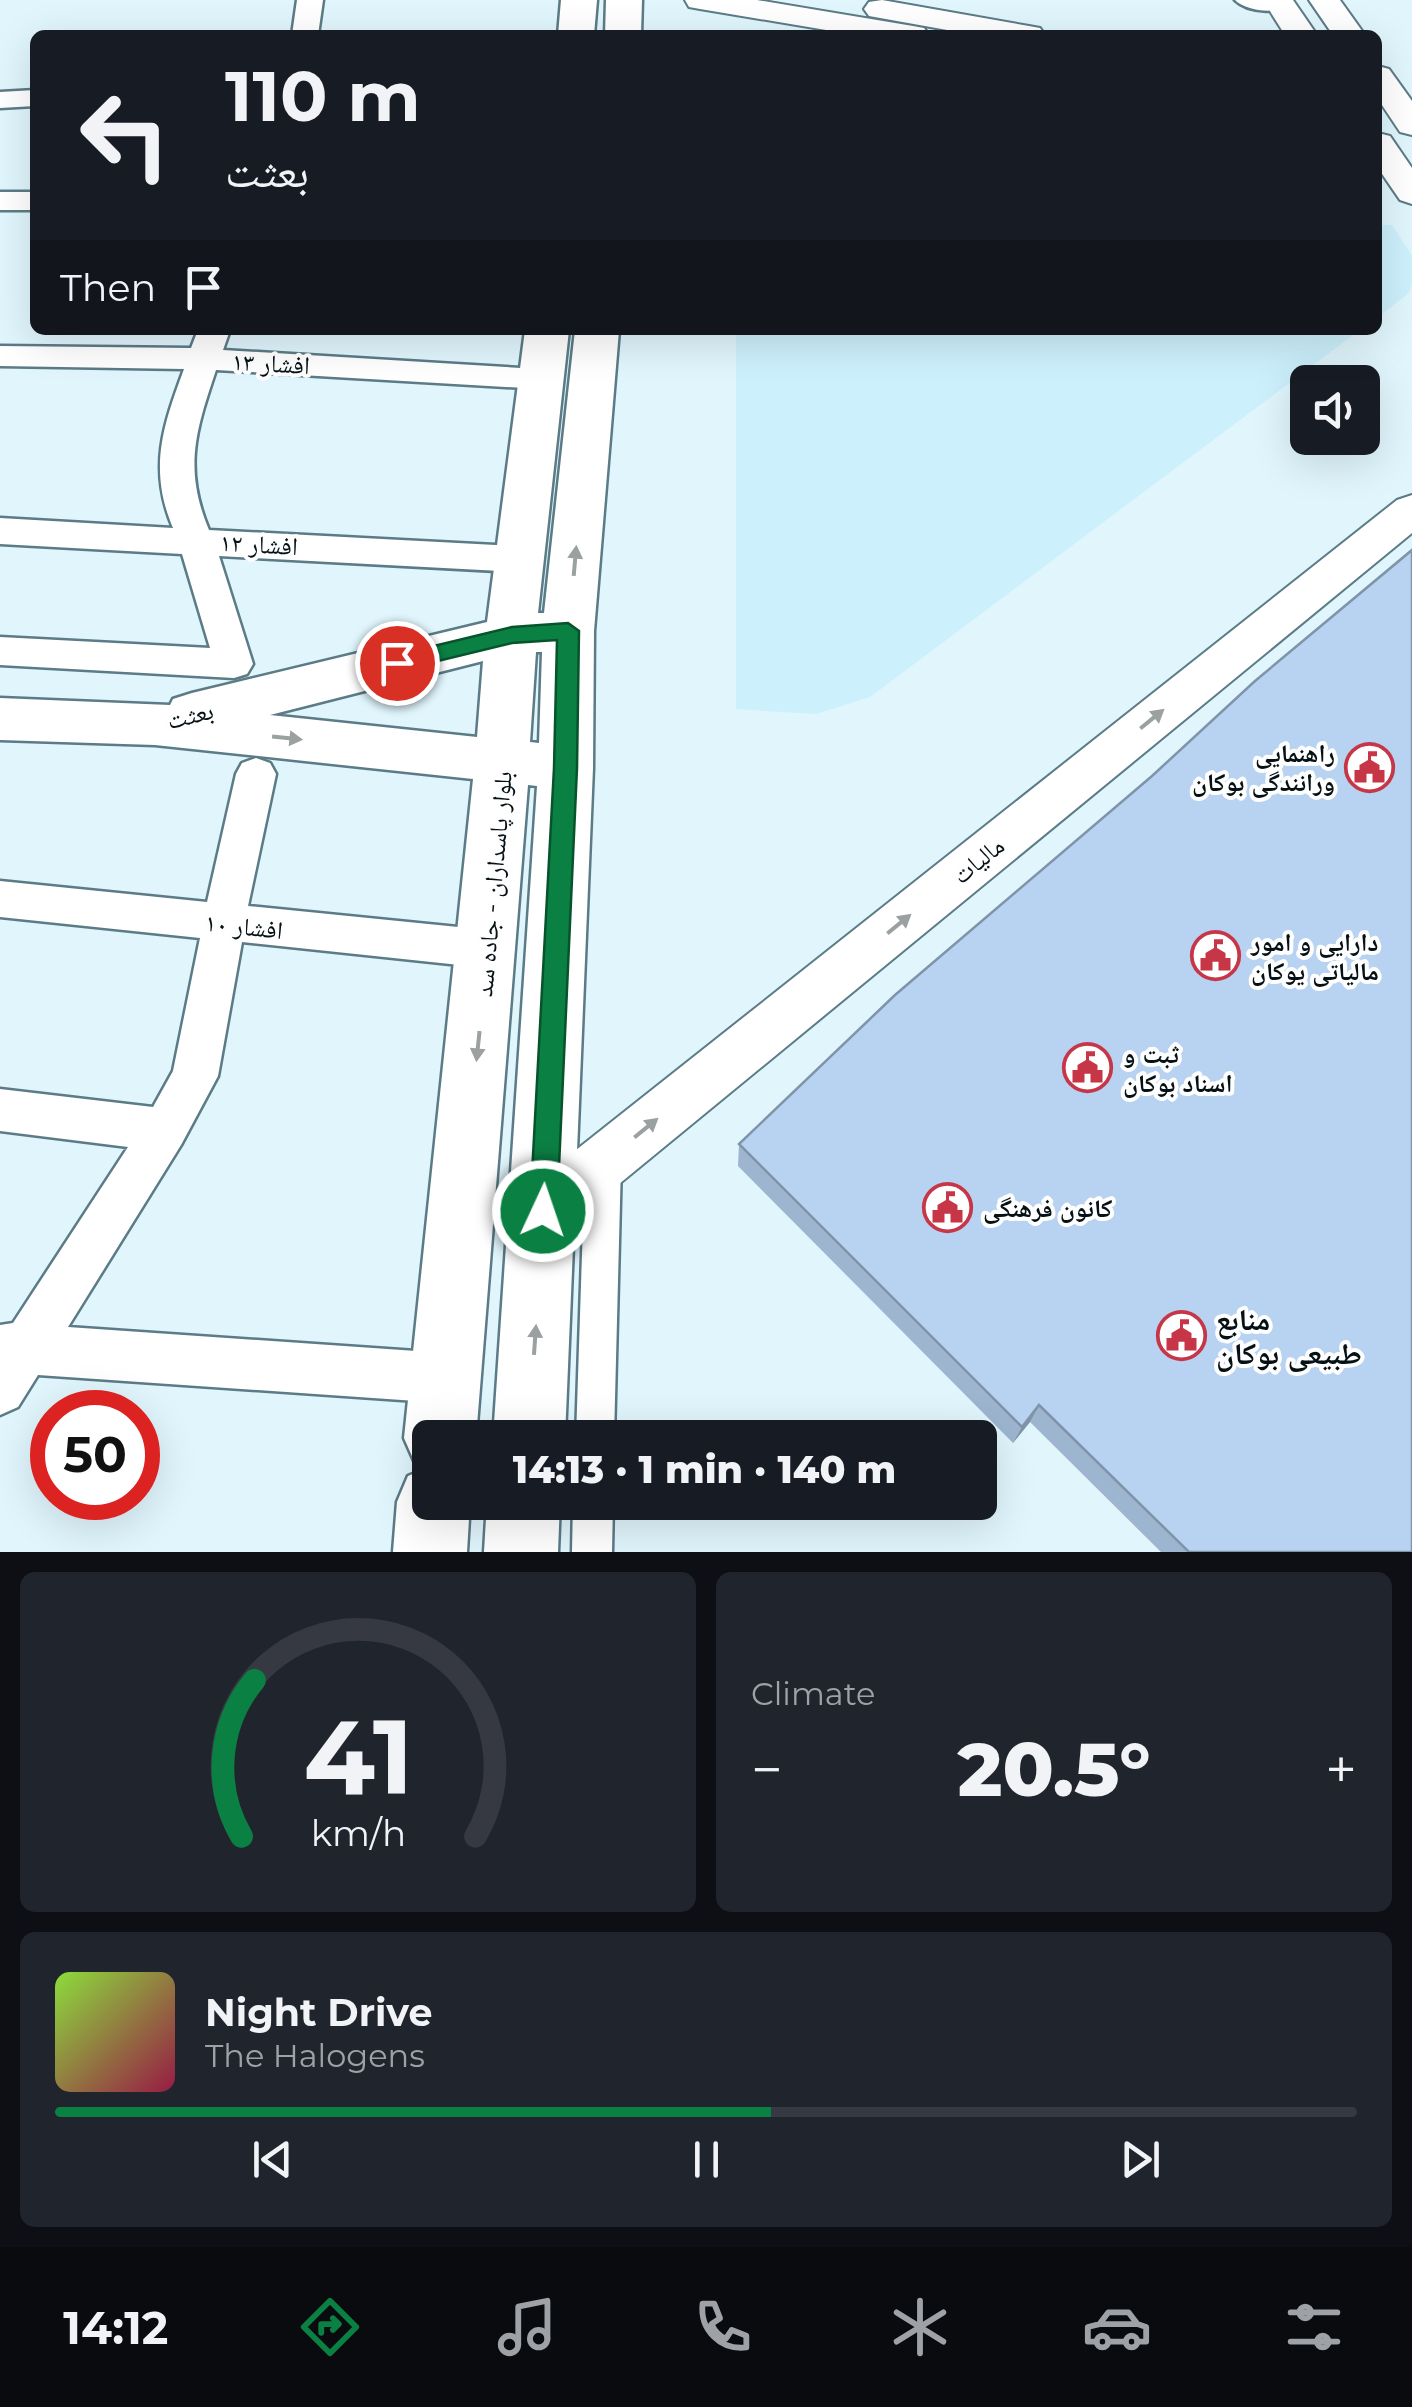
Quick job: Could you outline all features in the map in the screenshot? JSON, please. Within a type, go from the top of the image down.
[{"type":"main road","points":[[576,30],[579,0]]},
{"type":"main road","points":[[623,30],[624,0]]},
{"type":"main road","name":"بلوار پاسداران - جاده سد","points":[[529,1420],[566,768],[540,633],[517,559],[546,335]]},
{"type":"main road","name":"بلوار پاسداران - جاده سد","points":[[442,1420],[504,762],[540,633],[596,335]]},
{"type":"main road","name":"بعثت","points":[[155,724],[540,633]]},
{"type":"main road","points":[[0,719],[155,724]]},
{"type":"main road","name":"بعثت","points":[[155,724],[566,768]]},
{"type":"main road","points":[[430,1552],[433,1520]]},
{"type":"main road","points":[[521,1552],[523,1520]]},
{"type":"street","points":[[306,30],[310,0]]},
{"type":"street","points":[[700,0],[883,30]]},
{"type":"street","points":[[824,0],[1000,30]]},
{"type":"street","points":[[1324,0],[1345,30]]},
{"type":"street","points":[[1269,1],[1297,30]]},
{"type":"street","points":[[1382,82],[1412,125]]},
{"type":"street","points":[[0,100],[30,98]]},
{"type":"street","points":[[1382,148],[1412,193]]},
{"type":"street","points":[[0,200],[30,201]]},
{"type":"street","points":[[0,650],[234,664],[196,540],[179,500],[177,435],[208,345]]},
{"type":"street","name":"افشار ۱۳","points":[[0,356],[208,345],[542,378]]},
{"type":"street","name":"مالیات","points":[[543,1211],[1412,510]]},
{"type":"street","name":"افشار ۱۲","points":[[0,531],[517,559]]},
{"type":"street","points":[[9,1362],[165,1130],[195,1076],[212,1001],[222,924],[256,774]]},
{"type":"street","name":"افشار ۱۰","points":[[0,899],[488,949]]},
{"type":"street","points":[[0,1110],[165,1130]]},
{"type":"street","points":[[596,1420],[603,1163]]},
{"type":"street","points":[[9,1362],[445,1378]]},
{"type":"street","points":[[592,1552],[593,1520]]},
{"type":"shaded area","points":[[1382,225],[1392,225],[1412,256],[1409,293],[1382,314]]},
{"type":"shaded area","points":[[736,335],[1353,335],[1313,365],[1290,365],[1290,382],[870,697],[816,714],[736,709]]},
{"type":"building","points":[[1412,550],[1412,1552],[1189,1552],[1039,1405],[1022,1427],[739,1144],[895,995],[1152,776],[1255,681]]},
{"type":"place","name":"راهنمایی ورانندگی بوکان","points":[[1370,767]]},
{"type":"place","name":"دارایی و امور مالیاتی یوکان","points":[[1216,956]]},
{"type":"place","name":"ثبت و اسناد بوکان","points":[[1088,1068]]},
{"type":"place","name":"کانون فرهنگی","points":[[948,1208]]},
{"type":"place","name":"منابع طبیعی بوکان","points":[[1181,1336]]},
{"type":"route","points":[[397,663],[512,635],[568,631],[566,768],[543,1211]]}]
